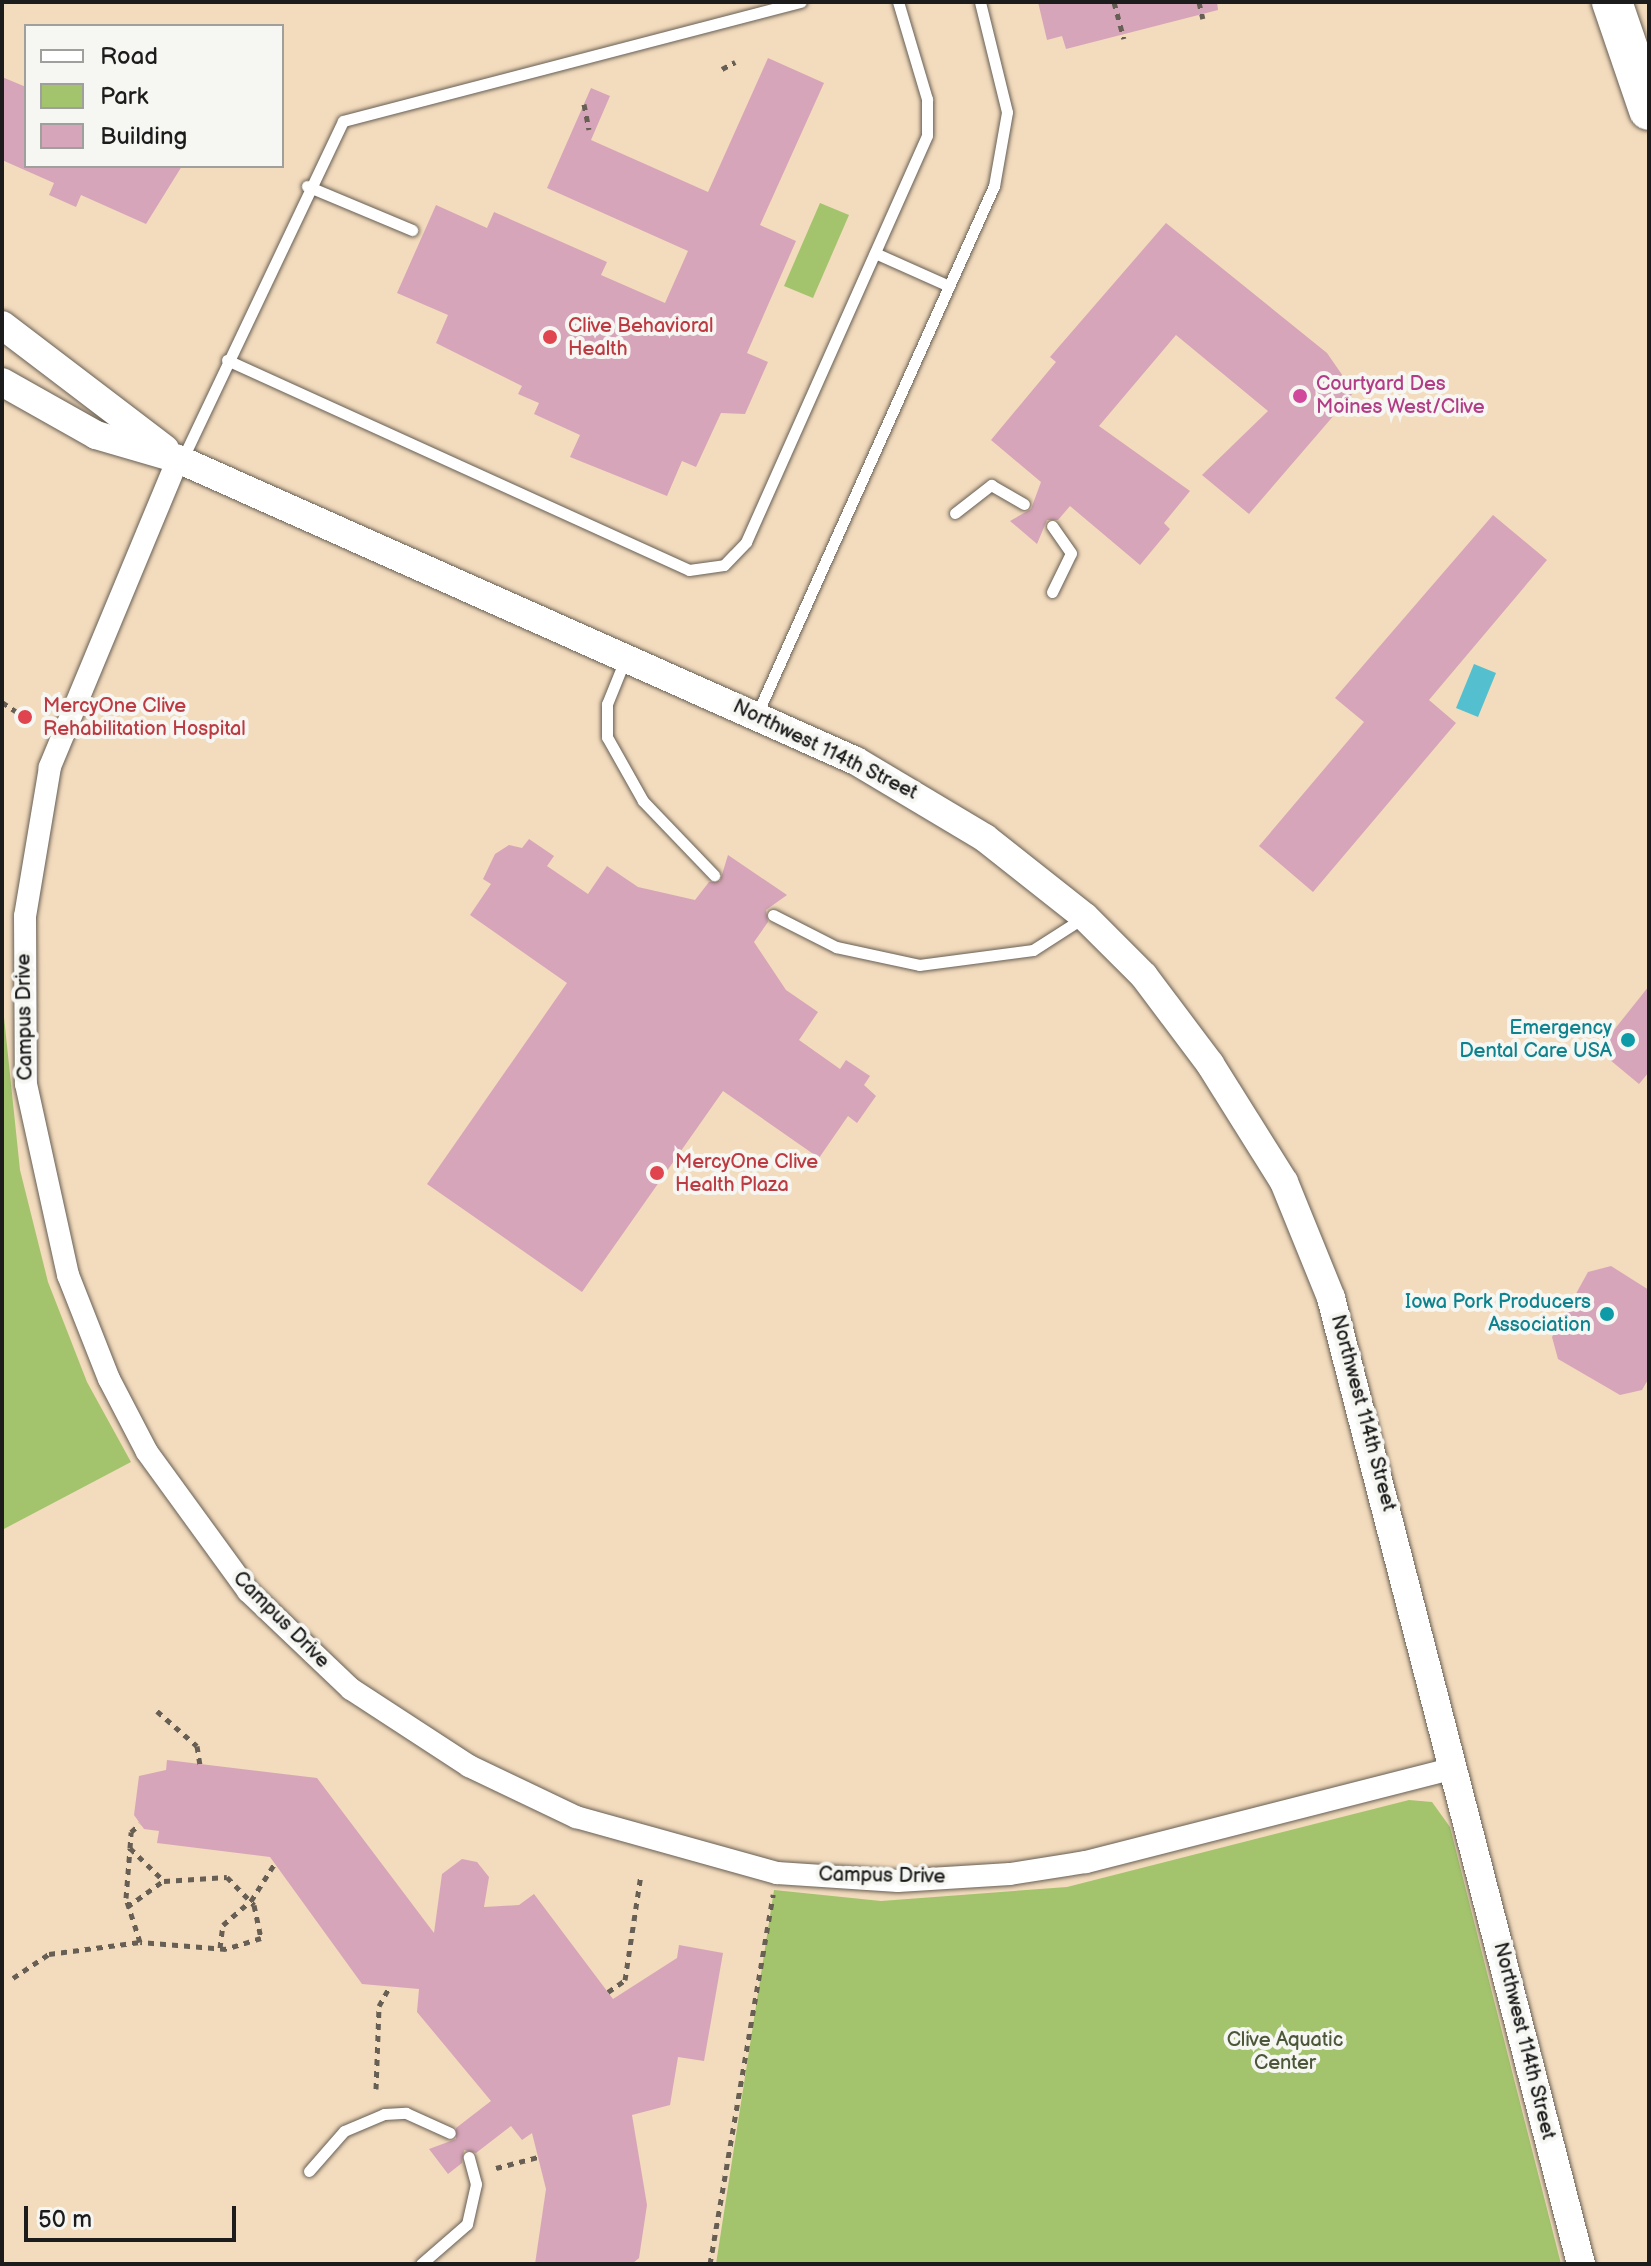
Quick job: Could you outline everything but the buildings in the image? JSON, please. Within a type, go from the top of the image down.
[{"type":"highway","points":[[1612,2],[1649,110]]},
{"type":"street","name":"Northwest 114th Street","points":[[2,325],[180,460]]},
{"type":"street","name":"Northwest 114th Street","points":[[2,382],[96,435],[180,460],[757,715],[923,799],[1085,917],[1181,1023],[1284,1182],[1357,1375],[1581,2264]]},
{"type":"street","name":"Campus Drive","points":[[180,460],[50,767],[25,916],[26,1084],[40,1165],[68,1275],[109,1379],[147,1452],[224,1561],[351,1689],[469,1766],[576,1817],[777,1873],[898,1881],[1010,1874],[1086,1862],[1455,1768]]},
{"type":"lane","points":[[180,460],[333,130],[355,115],[801,2]]},
{"type":"lane","points":[[227,360],[689,570],[707,571],[746,542],[875,253],[929,117],[898,2]]},
{"type":"lane","points":[[757,715],[949,286],[1008,138],[980,2]]},
{"type":"lane","points":[[307,186],[412,230]]},
{"type":"lane","points":[[875,253],[949,286]]},
{"type":"lane","points":[[955,513],[991,485],[1024,504]]},
{"type":"lane","points":[[1052,526],[1071,553],[1052,592]]},
{"type":"lane","points":[[626,657],[607,704],[607,737],[643,801],[714,875]]},
{"type":"lane","points":[[773,915],[836,947],[919,965],[1033,950],[1085,917]]},
{"type":"lane","points":[[309,2171],[344,2131],[384,2114],[406,2113],[450,2133]]},
{"type":"lane","points":[[421,2264],[467,2224],[476,2184],[469,2157]]},
{"type":"path","points":[[1114,2],[1124,39]]},
{"type":"path","points":[[1199,2],[1203,19]]},
{"type":"path","points":[[722,69],[735,62]]},
{"type":"path","points":[[584,104],[589,130]]},
{"type":"path","points":[[2,702],[29,720]]},
{"type":"path","points":[[157,1711],[197,1746],[200,1764]]},
{"type":"path","points":[[140,1824],[130,1848],[127,1907],[140,1942]]},
{"type":"path","points":[[130,1848],[164,1881]]},
{"type":"path","points":[[220,1948],[223,1925],[251,1901],[275,1863]]},
{"type":"path","points":[[13,1978],[49,1954],[140,1942],[220,1948],[261,1938],[251,1901],[216,1873],[164,1881],[127,1907]]},
{"type":"path","points":[[710,2264],[777,1873]]},
{"type":"path","points":[[608,1992],[625,1980],[641,1874]]},
{"type":"path","points":[[376,2089],[379,2006],[390,1986]]},
{"type":"path","points":[[496,2168],[538,2157]]},
{"type":"green space","points":[[820,203],[849,215],[813,298],[784,286]]},
{"type":"green space","points":[[2,998],[20,1170],[48,1282],[87,1382],[131,1462],[2,1530]]},
{"type":"green space","name":"Clive Aquatic Center","points":[[1409,1800],[1432,1802],[1450,1827],[1561,2264],[716,2264],[774,1890],[881,1901],[1067,1887]]},
{"type":"water","points":[[1474,664],[1496,673],[1478,717],[1456,708]]},
{"type":"place","name":"Clive Behavioral Health","points":[[550,337]]},
{"type":"place","name":"Courtyard Des Moines West/Clive","points":[[1300,396]]},
{"type":"place","name":"MercyOne Clive Rehabilitation Hospital","points":[[25,717]]},
{"type":"place","name":"Emergency Dental Care USA","points":[[1628,1040]]},
{"type":"place","name":"MercyOne Clive Health Plaza","points":[[657,1173]]},
{"type":"place","name":"Iowa Pork Producers Association","points":[[1607,1314]]}]
